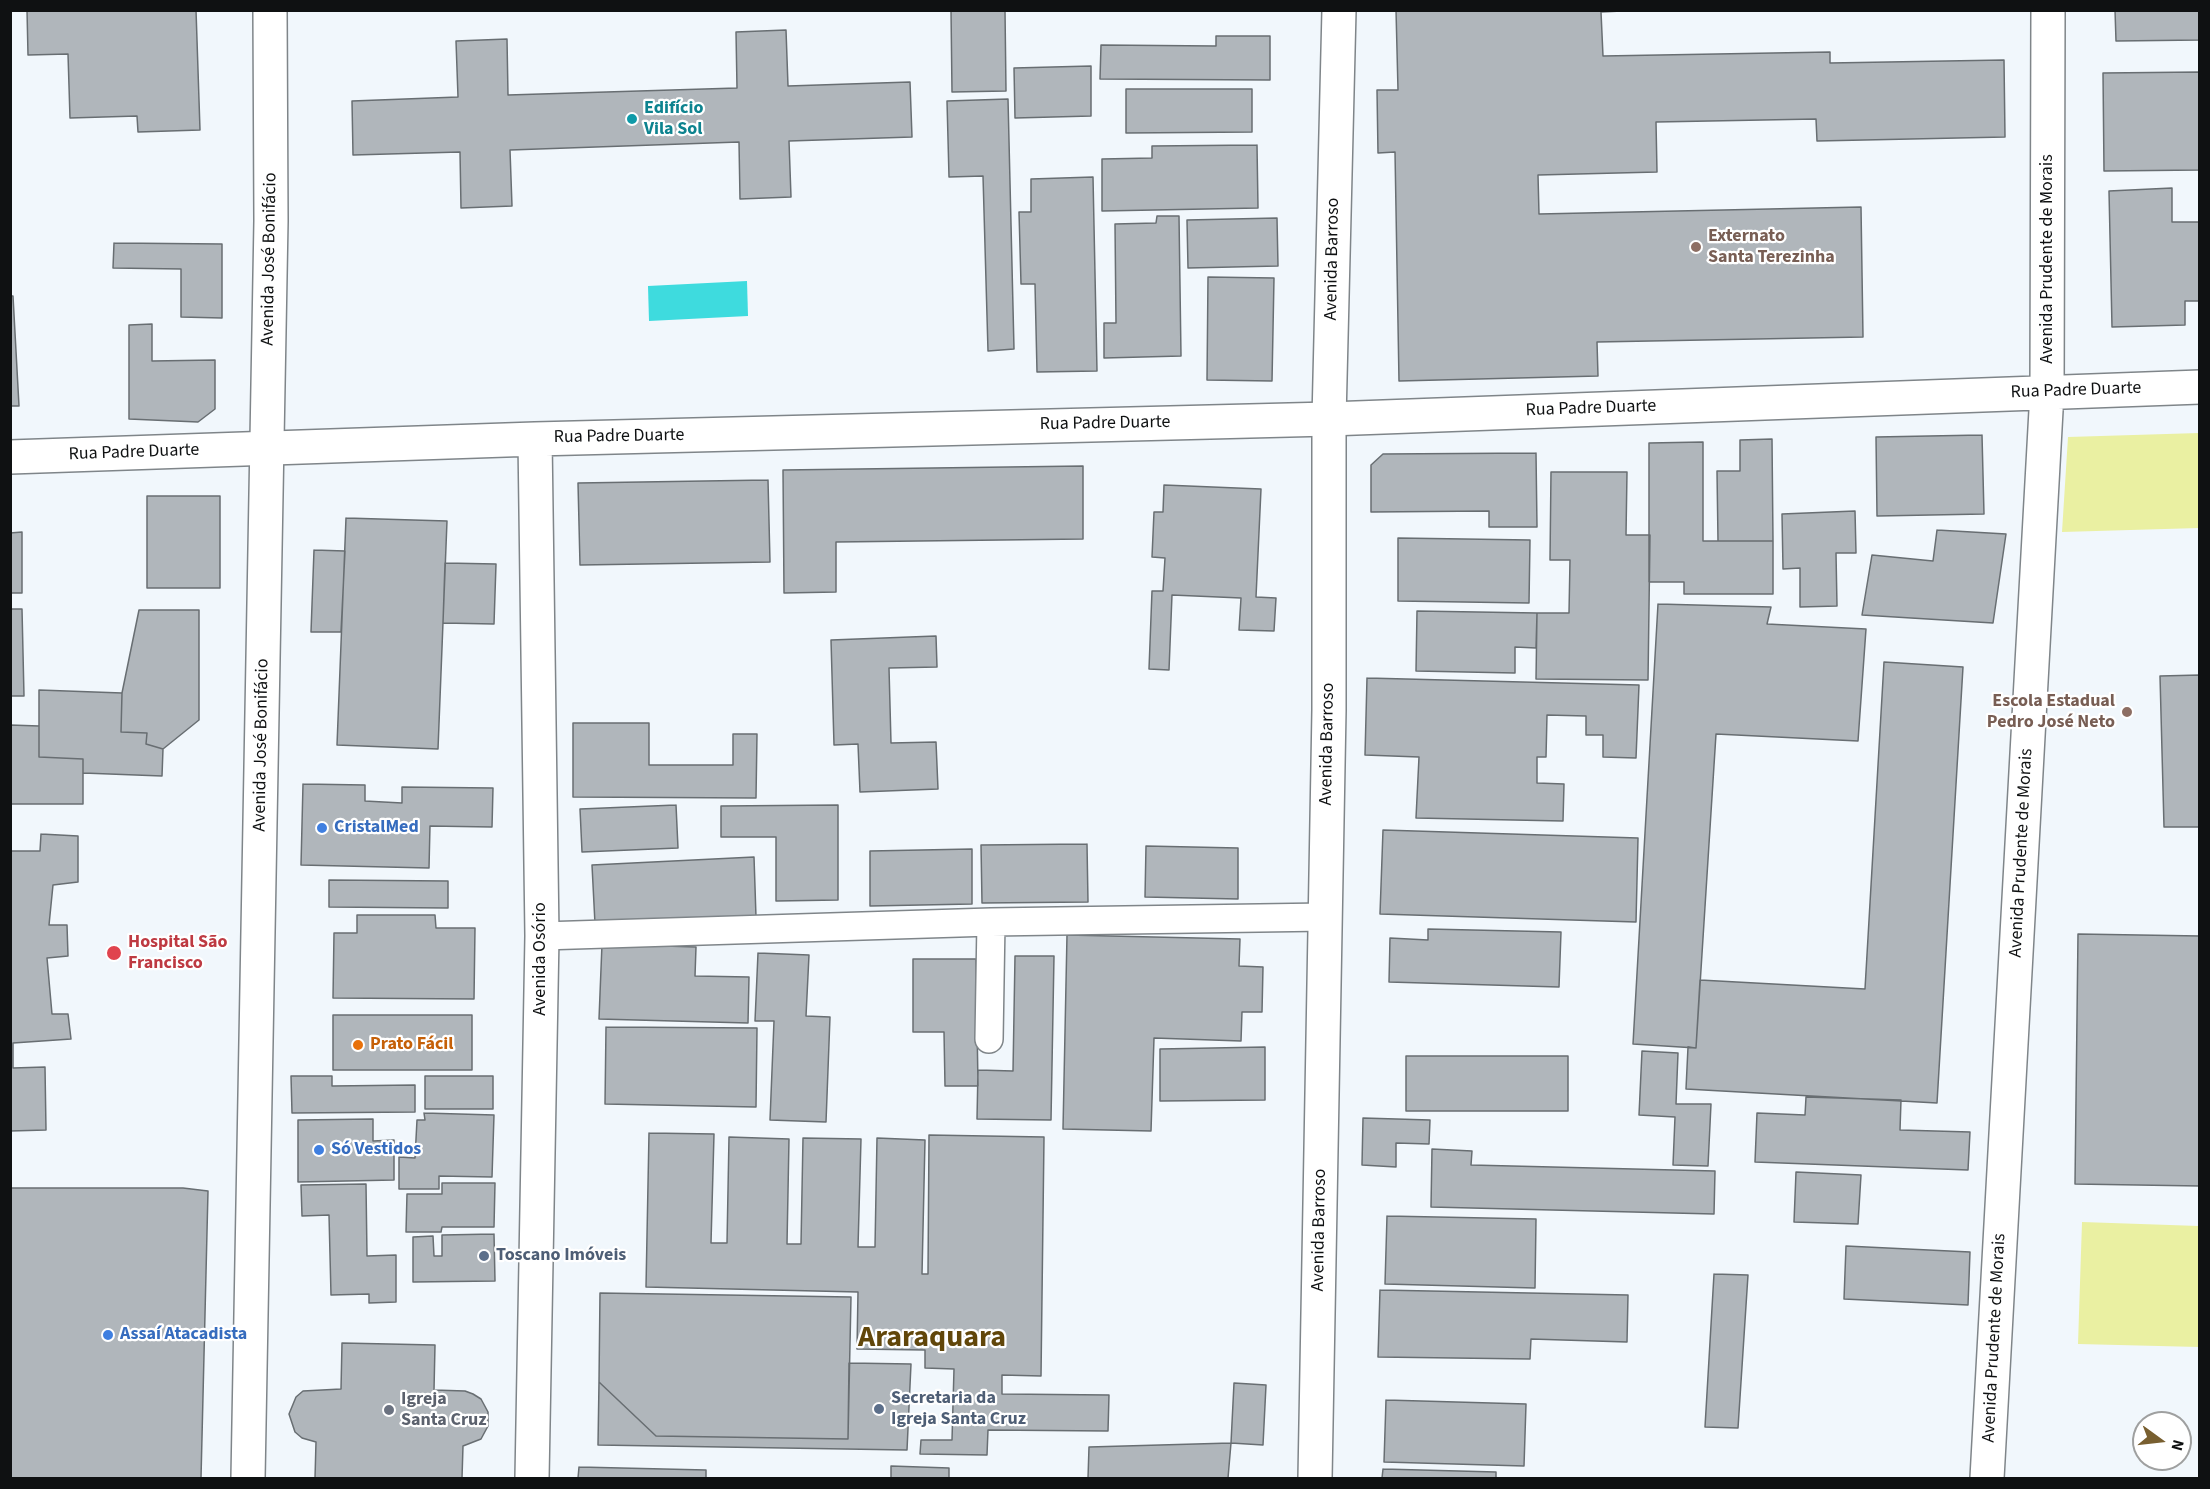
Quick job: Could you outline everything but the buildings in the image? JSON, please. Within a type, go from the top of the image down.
[{"type":"street","name":"Avenida José Bonifácio","points":[[248,1479],[271,221],[270,10]]},
{"type":"street","name":"Avenida Barroso","points":[[1315,1479],[1326,917],[1329,418],[1339,10]]},
{"type":"street","name":"Avenida Prudente de Morais","points":[[1987,1479],[2048,392],[2048,10]]},
{"type":"street","name":"Rua Padre Duarte","points":[[10,457],[535,439],[1329,418],[2199,387]]},
{"type":"street","name":"Avenida Osório","points":[[532,1479],[542,936],[535,439]]},
{"type":"lane","points":[[542,936],[991,922],[1326,917]]},
{"type":"lane","points":[[989,1040],[991,922]]},
{"type":"green space","points":[[2199,433],[2199,528],[2062,532],[2068,437]]},
{"type":"green space","points":[[2082,1222],[2199,1226],[2199,1347],[2078,1344]]},
{"type":"water","points":[[747,281],[748,316],[649,321],[648,286]]},
{"type":"place","name":"Edifício Vila Sol","points":[[632,119]]},
{"type":"place","name":"Externato Santa Terezinha","points":[[1696,247]]},
{"type":"place","name":"Escola Estadual Pedro José Neto","points":[[2127,712]]},
{"type":"place","name":"CristalMed","points":[[322,828]]},
{"type":"place","name":"Hospital São Francisco","points":[[114,953]]},
{"type":"place","name":"Prato Fácil","points":[[358,1045]]},
{"type":"place","name":"Só Vestidos","points":[[319,1150]]},
{"type":"place","name":"Toscano Imóveis","points":[[484,1256]]},
{"type":"place","name":"Assaí Atacadista","points":[[108,1335]]},
{"type":"place","name":"Secretaria da Igreja Santa Cruz","points":[[879,1409]]},
{"type":"place","name":"Igreja Santa Cruz","points":[[389,1410]]},
{"type":"district","name":"Araraquara","points":[[932,1339]]}]
